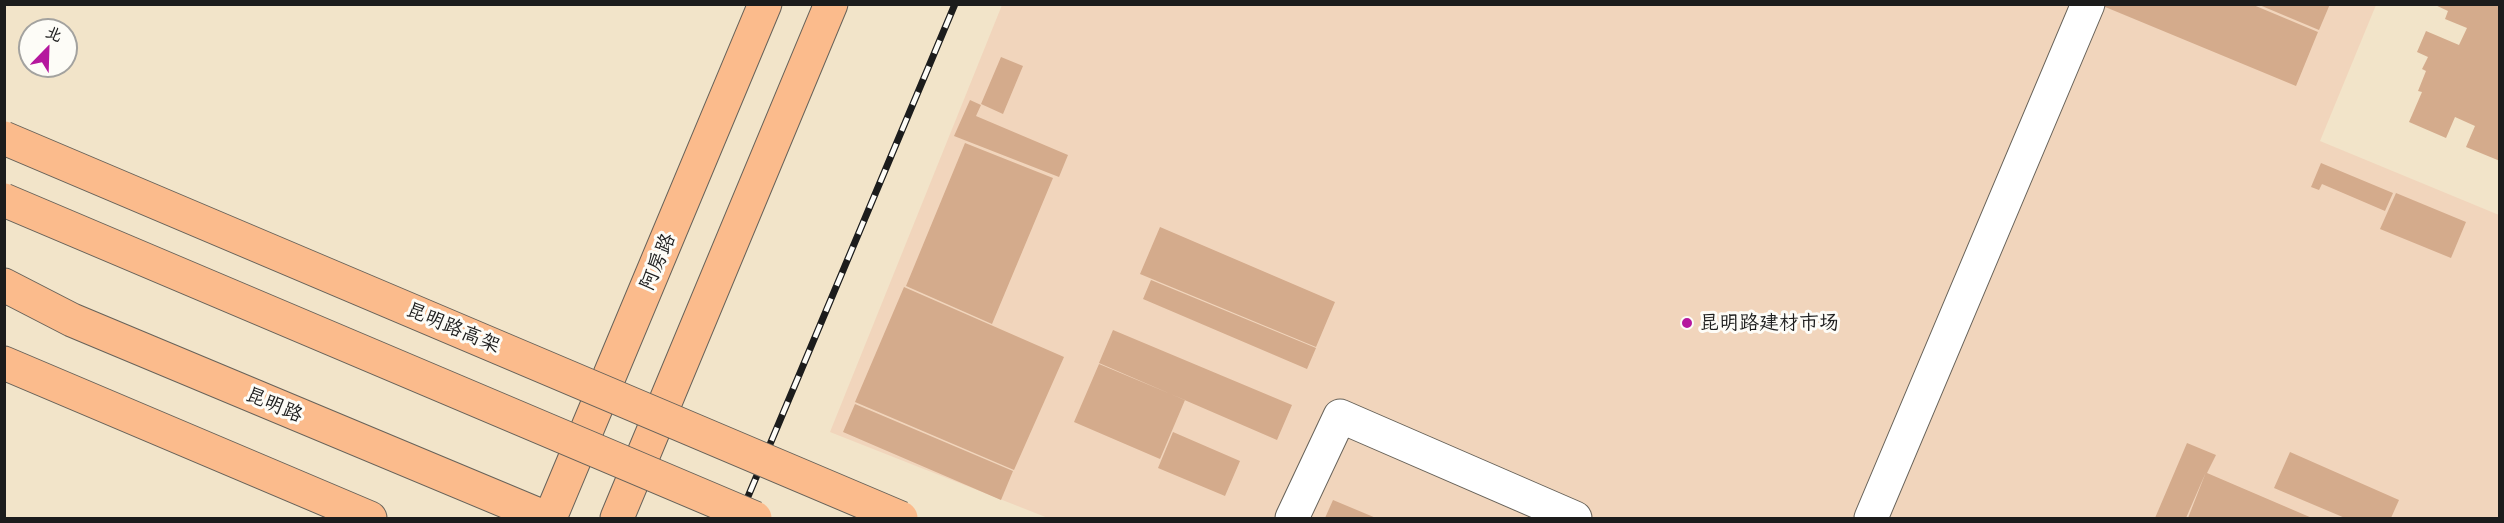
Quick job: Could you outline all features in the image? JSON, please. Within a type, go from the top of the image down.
[{"type":"main road","name":"阿房路","points":[[548,519],[765,4]]},
{"type":"main road","points":[[617,519],[831,4]]},
{"type":"main road","name":"昆明路高架","points":[[4,138],[901,519]]},
{"type":"main road","points":[[4,200],[755,519]]},
{"type":"main road","name":"昆明路","points":[[4,285],[72,320],[548,519]]},
{"type":"main road","points":[[4,363],[370,519]]},
{"type":"lane","points":[[1871,519],[2088,4]]},
{"type":"lane","points":[[1292,519],[1340,416],[1575,519]]},
{"type":"shaded area","name":"昆明路建材市场","points":[[1002,5],[2376,5],[2320,141],[2499,215],[2499,518],[1048,518],[830,432]]},
{"type":"building","points":[[2098,4],[2251,4],[2318,32],[2296,86]]},
{"type":"building","points":[[2257,4],[2330,4],[2319,30]]},
{"type":"building","points":[[2433,4],[2500,4],[2500,161],[2466,147],[2475,126],[2455,117],[2446,138],[2409,122],[2422,92],[2418,91],[2426,71],[2422,69],[2428,57],[2417,52],[2426,31],[2459,45],[2467,28],[2445,19],[2448,11]]},
{"type":"building","points":[[1001,57],[1023,66],[1003,114],[981,104]]},
{"type":"building","points":[[970,100],[981,105],[976,116],[1068,155],[1059,177],[954,136]]},
{"type":"building","points":[[965,143],[1053,178],[992,324],[906,286]]},
{"type":"building","points":[[2321,163],[2393,193],[2385,211],[2322,184],[2319,190],[2311,187]]},
{"type":"building","points":[[2396,193],[2466,222],[2451,258],[2380,229]]},
{"type":"building","points":[[1160,227],[1335,302],[1316,347],[1140,274]]},
{"type":"building","points":[[1151,280],[1316,348],[1307,369],[1143,299]]},
{"type":"building","points":[[904,287],[1064,357],[1014,470],[855,402]]},
{"type":"building","points":[[1113,330],[1292,405],[1277,440],[1099,363]]},
{"type":"building","points":[[1099,364],[1185,400],[1160,459],[1074,422]]},
{"type":"building","points":[[855,404],[1013,471],[1001,500],[843,432]]},
{"type":"building","points":[[1173,432],[1240,461],[1225,496],[1158,468]]},
{"type":"building","points":[[2187,443],[2216,455],[2207,473],[2312,518],[2188,518],[2206,472],[2186,518],[2155,518]]},
{"type":"building","points":[[2290,452],[2399,500],[2391,518],[2345,518],[2274,488]]},
{"type":"building","points":[[1333,500],[1376,518],[1325,518]]},
{"type":"railway","points":[[739,518],[955,4]]},
{"type":"place","name":"昆明路建材市场","points":[[1687,323]]}]
